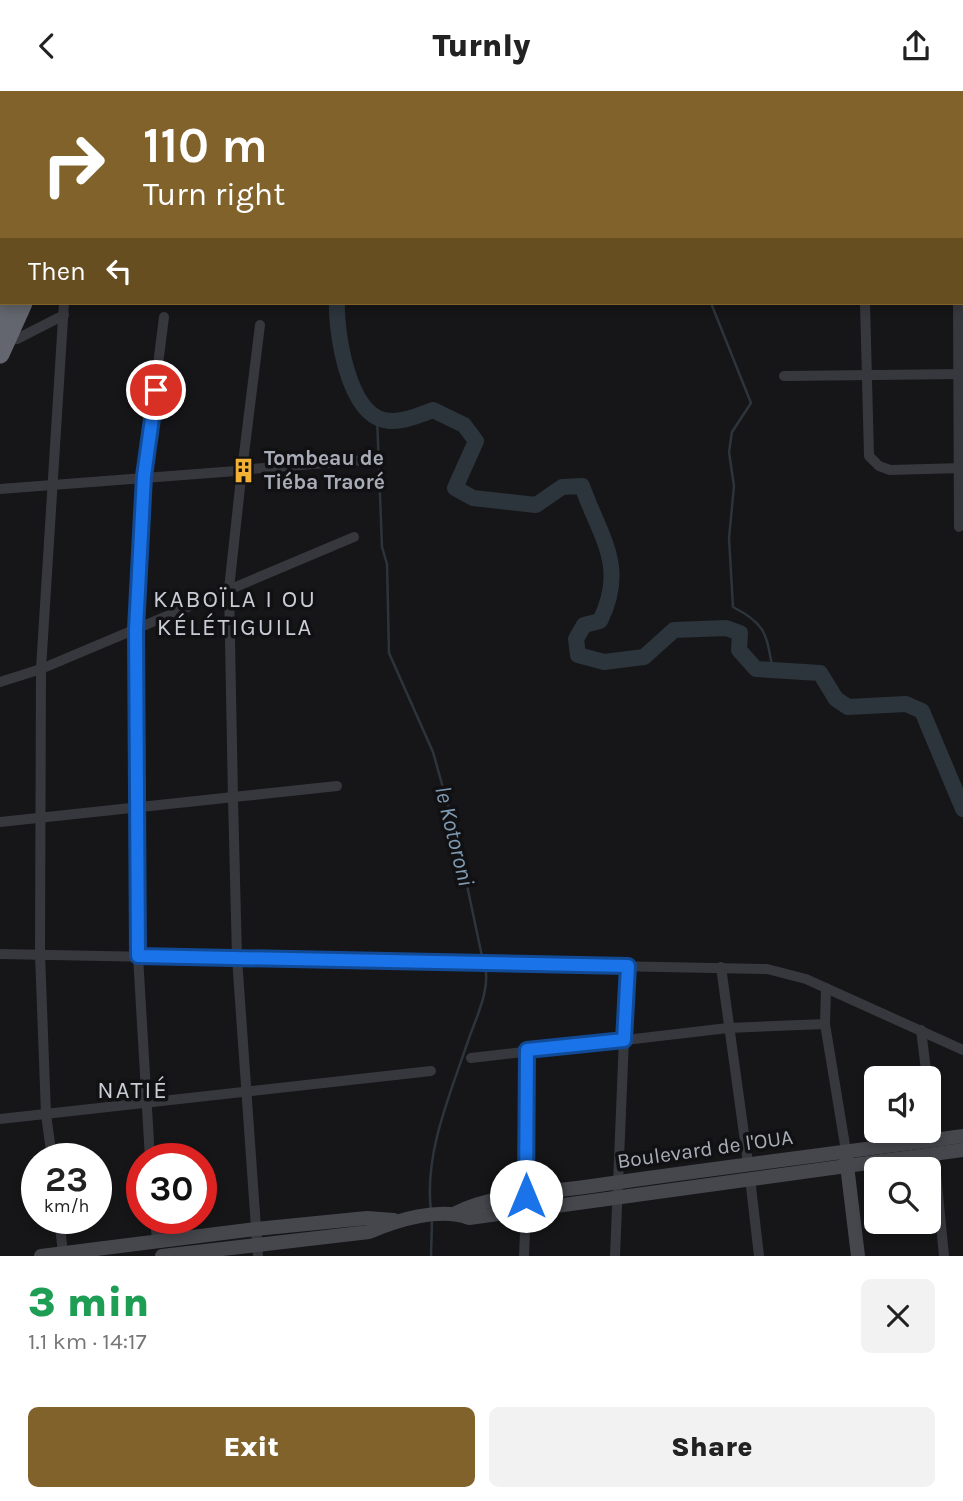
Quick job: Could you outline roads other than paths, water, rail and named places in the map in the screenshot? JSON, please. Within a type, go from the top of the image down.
[{"type":"highway","points":[[0,321],[8,305]]},
{"type":"highway","points":[[2,345],[22,305]]},
{"type":"main road","points":[[934,1147],[963,1136]]},
{"type":"main road","points":[[617,1190],[750,1178],[847,1158],[934,1147],[963,1150]]},
{"type":"main road","points":[[847,1158],[858,1256]]},
{"type":"main road","name":"Boulevard de l'OUA","points":[[257,1243],[369,1232],[395,1220],[449,1214],[468,1206],[526,1202],[617,1190],[748,1163],[847,1158]]},
{"type":"main road","points":[[41,1256],[157,1241],[257,1243]]},
{"type":"main road","points":[[162,1256],[257,1243]]},
{"type":"street","points":[[50,1143],[46,1114],[40,954],[41,669],[64,305]]},
{"type":"street","points":[[865,305],[865,376],[870,456],[879,466],[890,470],[962,468]]},
{"type":"street","points":[[958,305],[962,374],[959,527]]},
{"type":"street","points":[[2,345],[64,315]]},
{"type":"street","points":[[149,1143],[138,956],[136,629],[144,476],[164,317]]},
{"type":"street","points":[[257,1243],[237,958],[229,589],[260,324]]},
{"type":"street","points":[[784,376],[962,374]]},
{"type":"street","points":[[0,489],[365,460]]},
{"type":"street","points":[[0,682],[41,669],[354,537]]},
{"type":"street","points":[[0,822],[337,786]]},
{"type":"street","points":[[0,954],[767,969],[826,988],[963,1050]]},
{"type":"street","points":[[615,1256],[628,966]]},
{"type":"street","points":[[721,967],[748,1163]]},
{"type":"street","points":[[826,988],[825,1024],[847,1158]]},
{"type":"street","points":[[471,1058],[728,1028],[825,1024]]},
{"type":"street","points":[[921,1030],[926,1066]]},
{"type":"street","points":[[524,1256],[527,1050]]},
{"type":"street","points":[[0,1119],[245,1094],[431,1071]]},
{"type":"street","points":[[934,1143],[944,1256]]},
{"type":"street","points":[[750,1178],[759,1256]]},
{"type":"street","points":[[61,1234],[63,1253]]},
{"type":"street","points":[[156,1234],[157,1241]]},
{"type":"waterway","points":[[337,305],[339,333],[347,370],[361,403],[372,414],[384,420],[396,421],[433,410],[464,425],[476,441],[455,488],[473,498],[536,505],[562,487],[582,486],[608,553],[611,584],[608,602],[600,621],[584,625],[576,639],[578,655],[604,662],[644,657],[674,630],[726,628],[740,633],[739,650],[756,669],[820,673],[836,699],[848,707],[906,704],[922,711],[963,809]]},
{"type":"waterway","points":[[712,305],[751,403],[732,432],[729,452],[734,486],[729,538],[733,607],[753,620],[764,632],[773,671]]},
{"type":"waterway","name":"le Kotoroni","points":[[377,416],[382,547],[387,564],[389,653],[433,752],[457,838],[483,961]]},
{"type":"waterway","name":"le Kotoroni","points":[[431,1211],[431,1169],[435,1148],[446,1105],[484,996],[485,967]]},
{"type":"waterway","name":"le Kotoroni","points":[[431,1256],[432,1221]]},
{"type":"place","name":"Tombeau de Tiéba Traoré","points":[[244,470]]},
{"type":"district","name":"KABOÏLA I OU KÉLÉTIGUILA","points":[[235,613]]},
{"type":"district","name":"NATIÉ","points":[[133,1090]]}]
